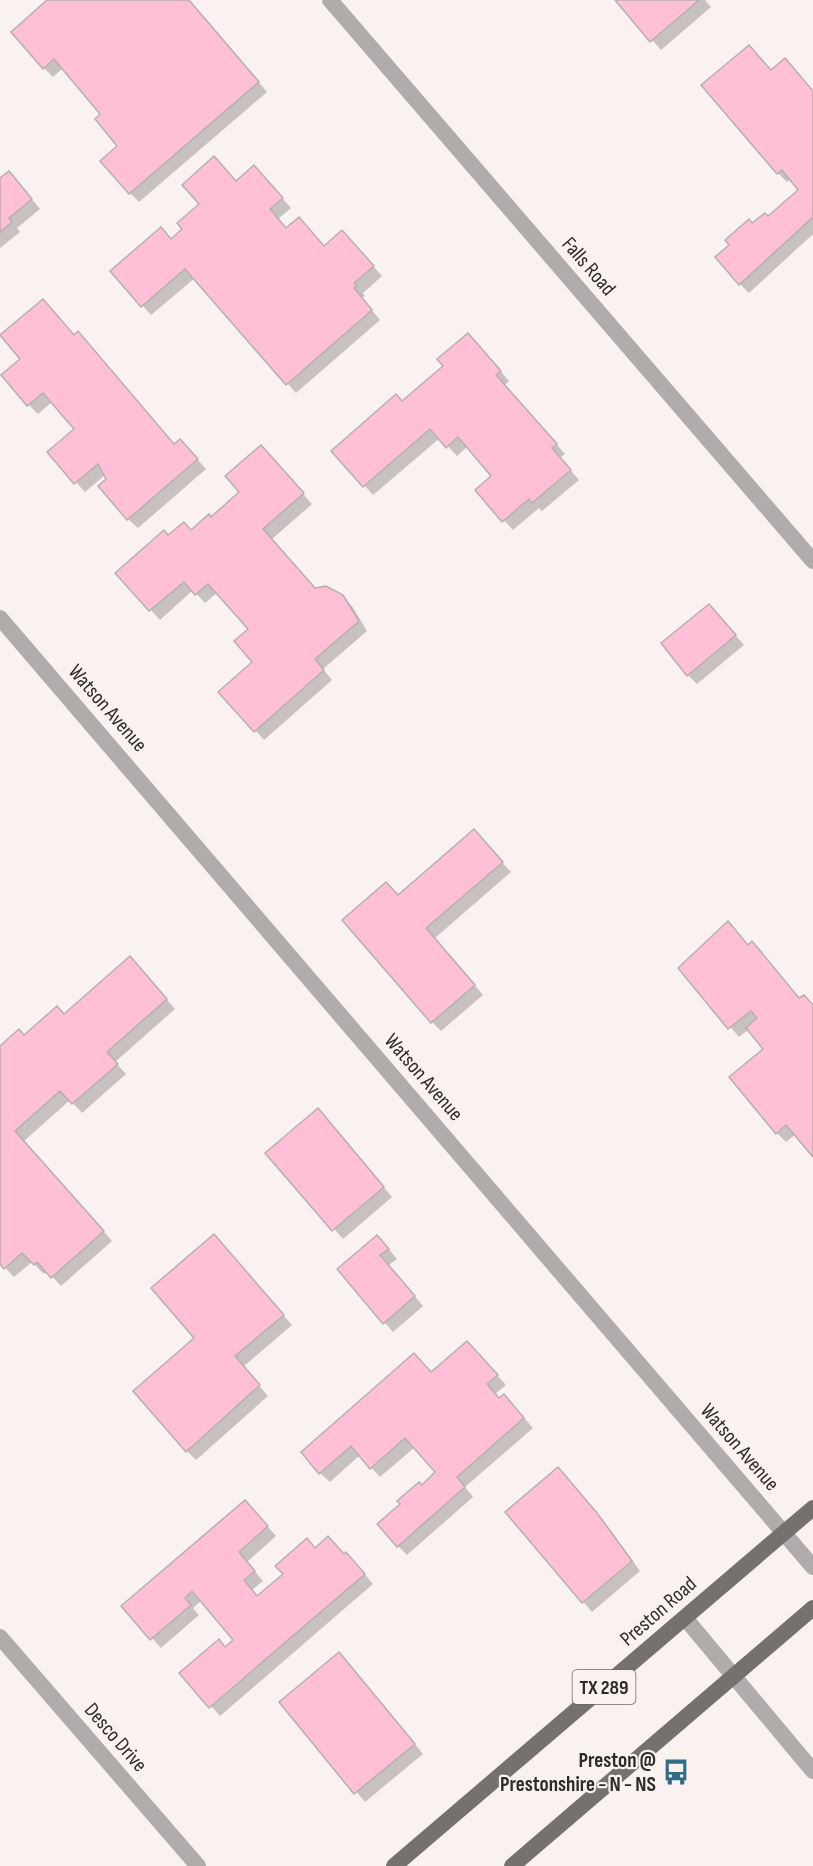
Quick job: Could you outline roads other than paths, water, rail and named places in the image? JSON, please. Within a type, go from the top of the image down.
[{"type":"main road","name":"Preston Road","points":[[394,1866],[813,1508]]},
{"type":"main road","points":[[512,1866],[813,1608]]},
{"type":"street","name":"Falls Road","points":[[330,0],[813,561]]},
{"type":"street","name":"Watson Avenue","points":[[0,618],[813,1567]]},
{"type":"street","points":[[685,1618],[813,1771]]},
{"type":"street","name":"Desco Drive","points":[[0,1637],[198,1866]]},
{"type":"place","name":"Preston @ Prestonshire - N - NS","points":[[676,1772]]}]
